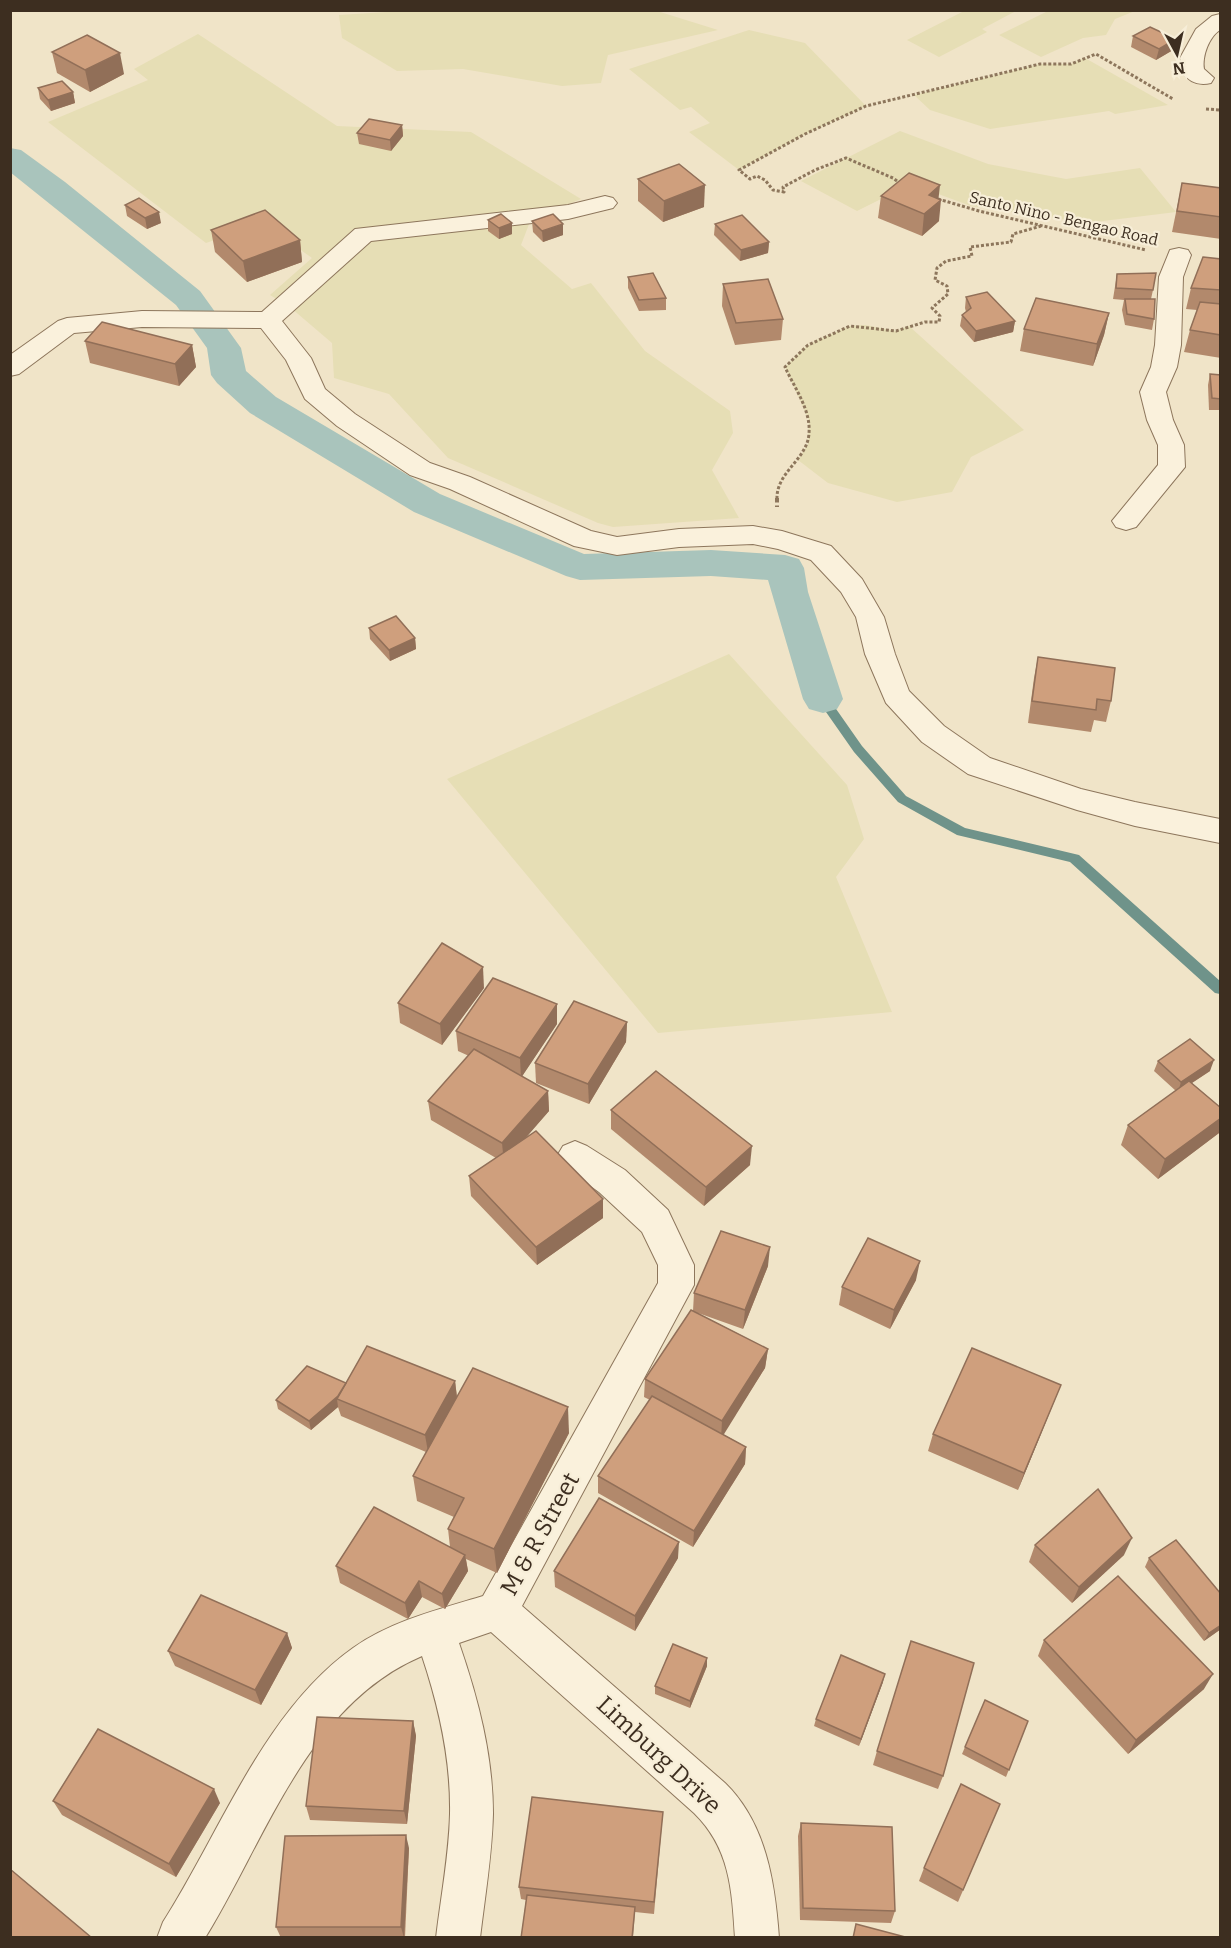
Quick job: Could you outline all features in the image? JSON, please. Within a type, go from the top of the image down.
[{"type":"street","points":[[1203,78],[1193,72],[1191,58],[1207,29],[1221,21]]},
{"type":"street","points":[[10,368],[67,326],[142,319],[255,321],[364,234],[568,212],[605,203]]},
{"type":"street","points":[[1126,521],[1172,467],[1171,445],[1160,420],[1153,392],[1166,356],[1170,324],[1171,277],[1179,255]]},
{"type":"street","points":[[255,321],[298,358],[314,393],[346,420],[420,469],[460,483],[584,539],[617,546],[708,536],[753,535],[782,540],[821,553],[852,586],[870,617],[880,654],[896,696],[933,734],[979,766],[1066,795],[1135,814],[1221,831]]},
{"type":"street","name":"M & R Street","points":[[179,1938],[200,1906],[294,1741],[323,1702],[369,1662],[434,1631],[497,1611],[676,1285],[676,1264],[654,1221],[612,1181],[576,1156]]},
{"type":"street","name":"Limburg Drive","points":[[497,1611],[623,1719],[677,1771],[713,1799],[737,1833],[748,1866],[757,1938]]},
{"type":"street","points":[[434,1631],[458,1698],[472,1797],[458,1938]]},
{"type":"path","points":[[906,187],[893,178],[846,158],[815,170],[783,187],[784,192],[773,190],[765,180],[757,176],[750,179],[739,170],[805,134],[866,106],[1040,64],[1071,64],[1096,54],[1182,104]]},
{"type":"path","points":[[1202,108],[1221,110]]},
{"type":"path","name":"Santo Nino - Bengao Road","points":[[937,199],[968,211],[1044,225],[1121,246],[1179,255]]},
{"type":"path","points":[[798,460],[808,444],[809,420],[785,367],[803,349],[850,326],[896,331],[925,322],[939,322],[940,316],[932,308],[948,294],[947,285],[935,280],[937,268],[946,261],[972,255],[970,247],[1011,242],[1013,234],[1044,225]]},
{"type":"shaded area","points":[[1050,10],[1135,11],[1115,19],[1106,35],[1083,38],[1041,57],[999,35]]},
{"type":"shaded area","points":[[402,11],[657,11],[718,30],[608,55],[601,83],[562,86],[463,69],[397,71],[342,38],[339,15]]},
{"type":"shaded area","points":[[964,11],[1014,12],[982,29],[987,32],[939,57],[907,40]]},
{"type":"shaded area","points":[[749,30],[805,43],[866,106],[805,134],[739,170],[689,132],[710,123],[691,107],[680,110],[629,69]]},
{"type":"shaded area","points":[[198,34],[337,126],[471,132],[581,199],[531,219],[521,245],[572,289],[591,283],[645,351],[730,411],[733,433],[712,470],[739,518],[613,527],[598,523],[448,458],[389,394],[334,378],[332,343],[291,308],[270,295],[312,258],[263,223],[206,243],[48,122],[148,80],[134,69]]},
{"type":"shaded area","points":[[1085,58],[1168,105],[1115,114],[1109,111],[990,129],[930,110],[914,95],[1040,64],[1071,64]]},
{"type":"shaded area","points":[[900,131],[988,164],[1066,179],[1140,168],[1176,212],[1087,223],[971,206],[911,184],[857,211],[801,181]]},
{"type":"shaded area","points":[[865,325],[896,331],[909,326],[1024,430],[971,457],[952,492],[897,502],[828,483],[798,460],[808,444],[809,420],[785,367],[803,349],[817,340],[850,326]]},
{"type":"shaded area","points":[[729,654],[847,785],[864,839],[836,877],[892,1012],[658,1033],[447,779]]},
{"type":"building","points":[[1150,27],[1176,39],[1159,49],[1133,36]]},
{"type":"building","points":[[87,35],[120,53],[85,70],[52,52]]},
{"type":"building","points":[[62,81],[73,92],[48,100],[38,88]]},
{"type":"building","points":[[369,119],[402,125],[390,140],[357,133]]},
{"type":"building","points":[[679,164],[705,185],[664,201],[638,179]]},
{"type":"building","points":[[909,173],[940,185],[929,195],[941,200],[924,214],[881,196]]},
{"type":"building","points":[[1182,183],[1221,188],[1221,217],[1177,211]]},
{"type":"building","points":[[139,198],[159,212],[145,218],[125,205]]},
{"type":"building","points":[[265,210],[300,240],[243,261],[211,230]]},
{"type":"building","points":[[501,214],[512,223],[499,228],[488,220]]},
{"type":"building","points":[[553,214],[563,224],[542,231],[532,221]]},
{"type":"building","points":[[742,215],[769,242],[741,250],[715,224]]},
{"type":"building","points":[[1203,257],[1221,259],[1221,290],[1191,288]]},
{"type":"building","points":[[653,273],[666,298],[639,300],[628,277]]},
{"type":"building","points":[[1156,273],[1153,290],[1116,288],[1117,274]]},
{"type":"building","points":[[768,279],[783,319],[736,323],[723,284]]},
{"type":"building","points":[[987,292],[1015,321],[976,331],[962,315],[971,308],[966,297]]},
{"type":"building","points":[[1036,298],[1109,313],[1097,344],[1024,329]]},
{"type":"building","points":[[1125,299],[1155,299],[1154,319],[1127,314]]},
{"type":"building","points":[[1200,302],[1221,304],[1221,335],[1190,330]]},
{"type":"building","points":[[102,322],[192,345],[175,364],[85,341]]},
{"type":"building","points":[[1210,374],[1221,375],[1221,399],[1212,398]]},
{"type":"building","points":[[396,616],[415,638],[389,650],[369,628]]},
{"type":"building","points":[[1038,657],[1115,668],[1111,701],[1097,699],[1096,710],[1032,701]]},
{"type":"building","points":[[442,943],[483,967],[440,1024],[398,1003]]},
{"type":"building","points":[[493,978],[557,1004],[520,1058],[456,1031]]},
{"type":"building","points":[[574,1001],[627,1022],[588,1084],[535,1063]]},
{"type":"building","points":[[1190,1039],[1214,1060],[1181,1082],[1158,1061]]},
{"type":"building","points":[[474,1049],[548,1091],[502,1143],[428,1101]]},
{"type":"building","points":[[656,1071],[752,1146],[706,1187],[611,1110]]},
{"type":"building","points":[[1189,1081],[1221,1108],[1221,1118],[1165,1159],[1128,1125]]},
{"type":"building","points":[[536,1131],[603,1199],[536,1247],[469,1176]]},
{"type":"building","points":[[721,1231],[770,1247],[745,1310],[694,1293]]},
{"type":"building","points":[[868,1238],[920,1261],[894,1310],[842,1287]]},
{"type":"building","points":[[691,1310],[768,1349],[722,1421],[645,1379]]},
{"type":"building","points":[[367,1346],[455,1381],[425,1435],[337,1399]]},
{"type":"building","points":[[972,1348],[1061,1385],[1024,1473],[933,1434]]},
{"type":"building","points":[[307,1366],[346,1383],[338,1396],[309,1421],[276,1400]]},
{"type":"building","points":[[473,1368],[568,1407],[494,1549],[448,1529],[464,1498],[413,1476]]},
{"type":"building","points":[[652,1396],[746,1447],[694,1531],[598,1476]]},
{"type":"building","points":[[1098,1489],[1132,1538],[1079,1587],[1035,1545]]},
{"type":"building","points":[[599,1498],[679,1542],[635,1616],[554,1571]]},
{"type":"building","points":[[374,1507],[465,1555],[442,1594],[419,1581],[405,1603],[336,1566]]},
{"type":"building","points":[[1176,1540],[1221,1594],[1221,1625],[1209,1633],[1149,1558]]},
{"type":"building","points":[[1118,1576],[1213,1674],[1136,1740],[1044,1640]]},
{"type":"building","points":[[201,1595],[287,1633],[255,1690],[168,1651]]},
{"type":"building","points":[[911,1641],[974,1663],[943,1776],[877,1751]]},
{"type":"building","points":[[673,1644],[707,1658],[690,1701],[655,1686]]},
{"type":"building","points":[[841,1655],[885,1674],[861,1739],[816,1719]]},
{"type":"building","points":[[985,1700],[1028,1721],[1009,1770],[965,1747]]},
{"type":"building","points":[[317,1717],[413,1721],[404,1811],[306,1806]]},
{"type":"building","points":[[98,1729],[214,1789],[169,1864],[53,1801]]},
{"type":"building","points":[[961,1784],[1000,1804],[963,1890],[924,1868]]},
{"type":"building","points":[[532,1797],[663,1812],[654,1902],[519,1887]]},
{"type":"building","points":[[801,1823],[892,1827],[895,1911],[803,1908]]},
{"type":"building","points":[[406,1835],[401,1927],[276,1927],[285,1836]]},
{"type":"building","points":[[10,1869],[92,1938],[10,1938]]},
{"type":"building","points":[[527,1895],[635,1907],[632,1938],[521,1938]]},
{"type":"building","points":[[856,1924],[909,1938],[853,1938]]},
{"type":"waterway","points":[[10,157],[54,189],[188,298],[224,348],[229,375],[263,405],[427,503],[580,567],[711,563],[785,568],[789,592],[823,699]]},
{"type":"waterway","points":[[823,699],[858,749],[902,799],[962,832],[1074,858],[1220,989]]}]
